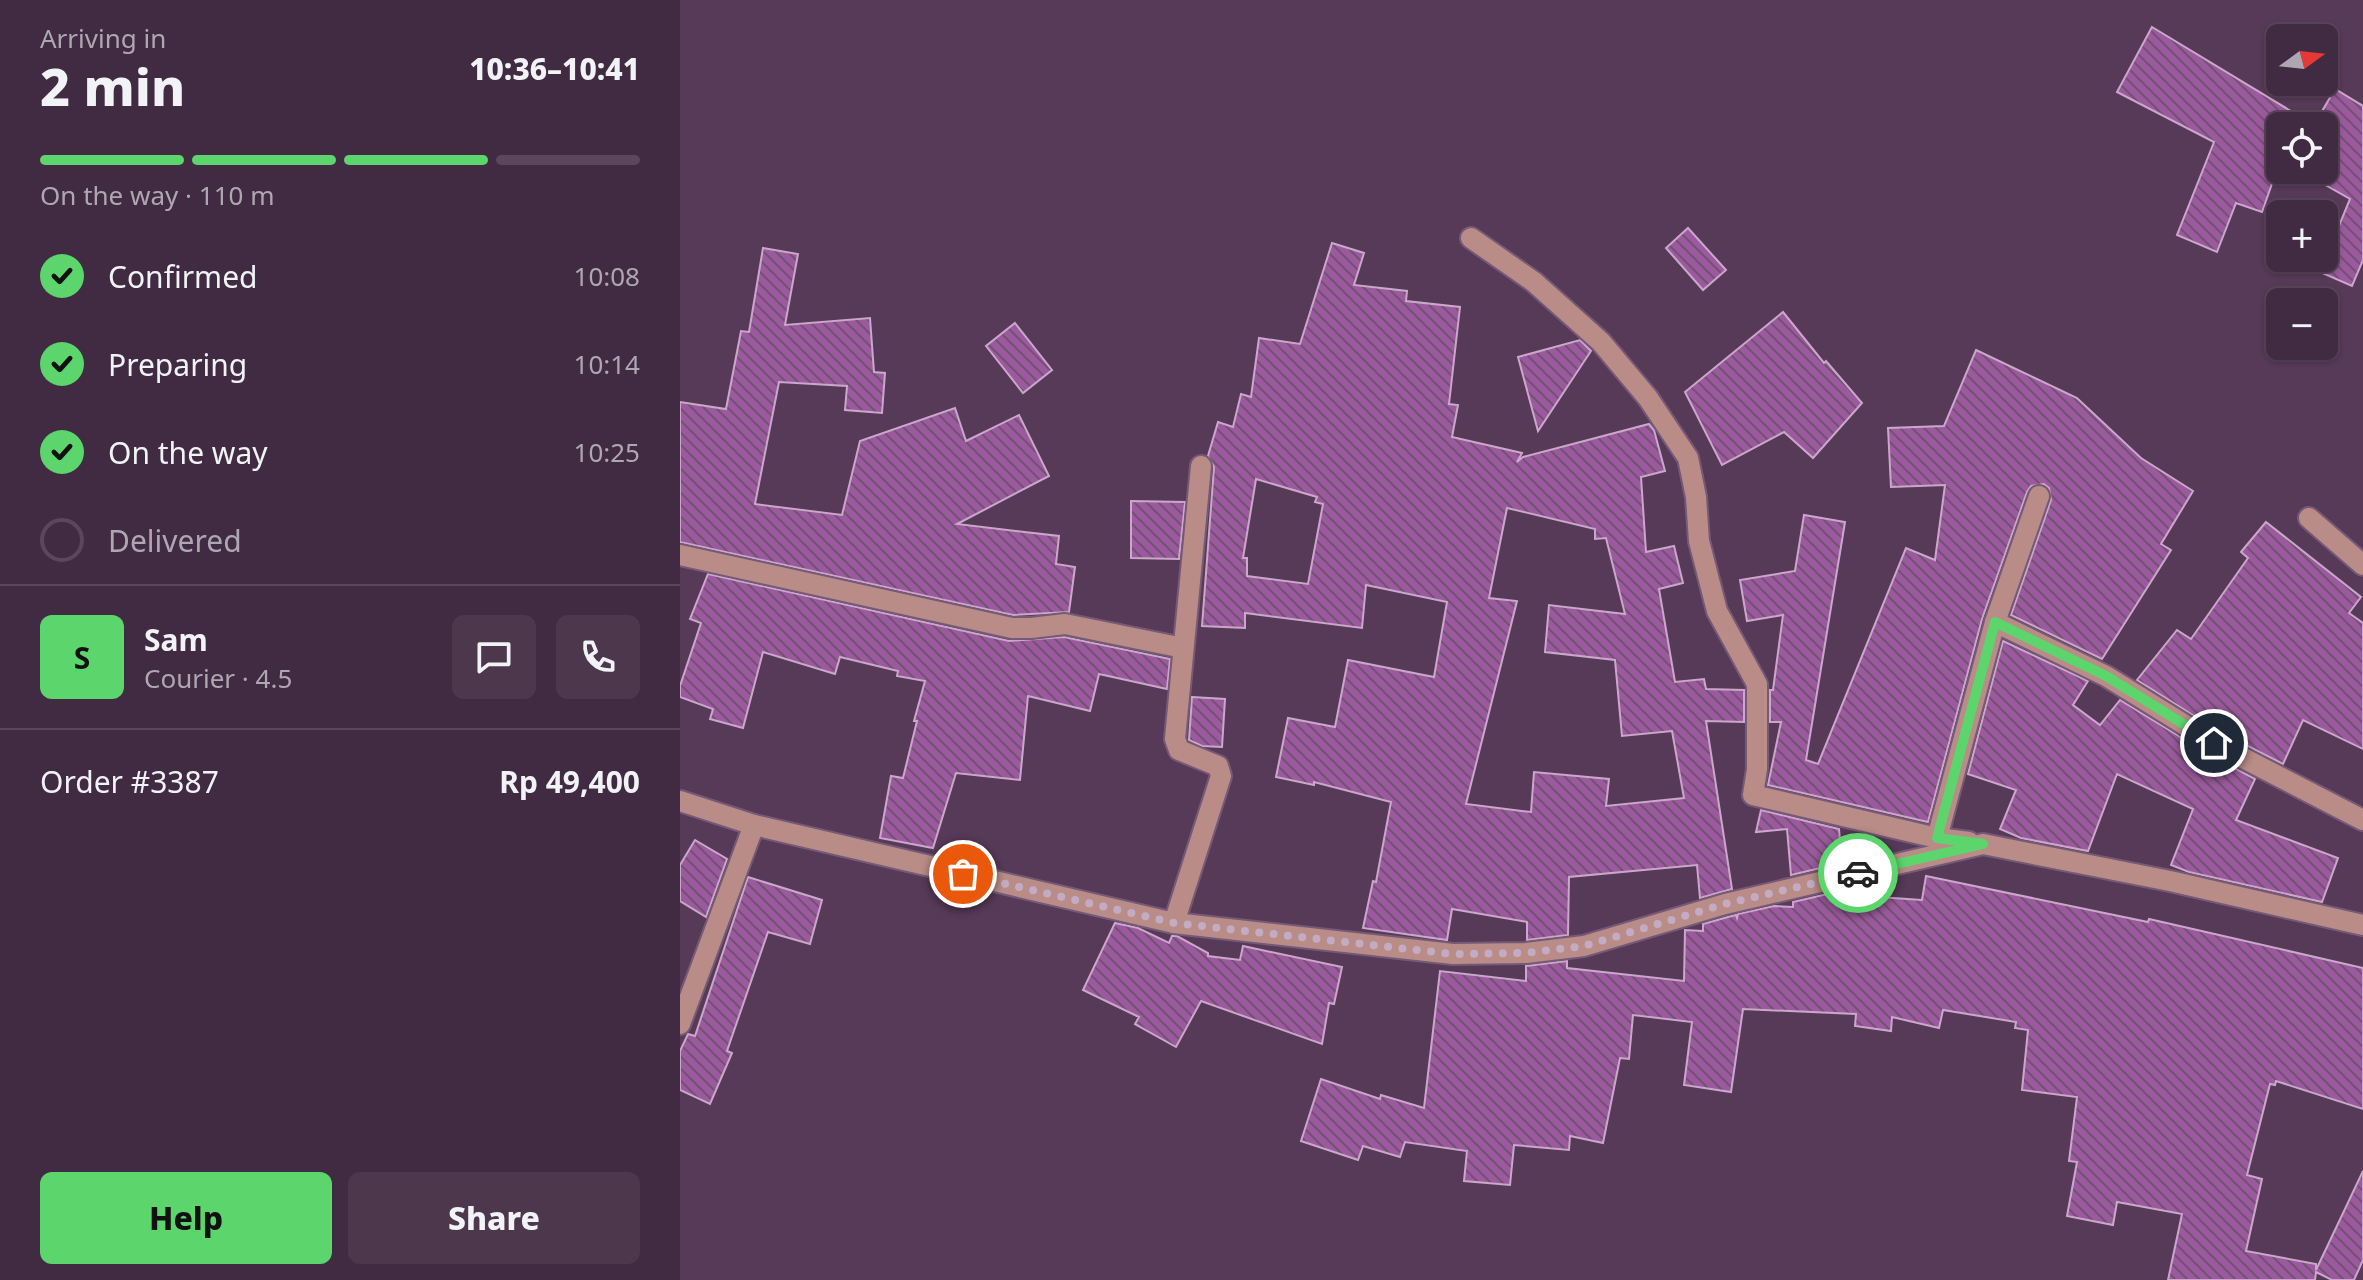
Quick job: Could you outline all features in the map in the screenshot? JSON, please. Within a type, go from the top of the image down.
[{"type":"street","points":[[1471,238],[1534,282],[1601,342],[1648,398],[1688,458],[1696,497],[1699,541],[1717,611],[1757,684],[1757,769],[1753,795],[1937,838],[1983,844],[2170,881],[2363,925]]},
{"type":"street","points":[[1174,923],[1221,776],[1218,766],[1185,753],[1176,746],[1201,466]]},
{"type":"street","points":[[1937,838],[1995,622],[2039,496]]},
{"type":"street","points":[[2309,518],[2363,565]]},
{"type":"street","points":[[680,555],[1012,628],[1065,624],[1183,648]]},
{"type":"street","points":[[1995,622],[2106,676],[2214,743],[2363,820]]},
{"type":"street","points":[[680,801],[754,825],[1174,923],[1453,954],[1526,953],[1584,946],[1725,904],[1983,844]]},
{"type":"street","points":[[680,1024],[754,825]]},
{"type":"building","points":[[2152,27],[2293,112],[2266,112],[2266,184],[2272,184],[2262,212],[2236,203],[2217,252],[2177,235],[2214,142],[2117,92]]},
{"type":"building","points":[[2338,91],[2363,106],[2363,260],[2352,286],[2320,272],[2338,272],[2338,228],[2350,199],[2324,184],[2338,184],[2338,112],[2322,112],[2331,96],[2338,96]]},
{"type":"building","points":[[1688,228],[1726,270],[1703,290],[1666,248]]},
{"type":"building","points":[[1332,243],[1364,253],[1354,285],[1407,291],[1406,301],[1460,307],[1449,404],[1458,405],[1452,437],[1522,453],[1517,462],[1523,457],[1649,424],[1654,430],[1665,471],[1641,477],[1646,552],[1674,546],[1683,583],[1659,589],[1675,682],[1704,679],[1706,689],[1744,690],[1744,722],[1706,721],[1732,889],[1700,898],[1697,865],[1569,877],[1568,935],[1527,940],[1527,922],[1452,909],[1447,940],[1363,928],[1373,881],[1376,882],[1391,802],[1314,782],[1314,785],[1276,777],[1288,718],[1335,727],[1348,660],[1434,677],[1447,602],[1366,585],[1362,628],[1245,613],[1245,628],[1202,626],[1214,467],[1208,456],[1218,422],[1233,427],[1241,394],[1251,397],[1259,338],[1300,344]],"holes":[[[1256,479],[1317,497],[1315,502],[1323,504],[1308,584],[1247,576],[1247,558],[1243,558]],[[1507,508],[1595,529],[1595,539],[1606,538],[1625,614],[1549,605],[1545,652],[1615,660],[1622,736],[1672,731],[1684,798],[1606,806],[1609,779],[1534,772],[1531,812],[1466,804],[1517,601],[1489,598]]]},
{"type":"building","points":[[763,248],[798,254],[785,325],[870,318],[874,372],[885,373],[882,413],[845,410],[847,386],[779,382],[755,504],[842,515],[860,441],[955,408],[966,441],[1019,415],[1049,476],[957,524],[1059,536],[1056,564],[1075,567],[1069,612],[1013,615],[680,542],[680,402],[726,409],[741,331],[749,332]]},
{"type":"building","points":[[1783,312],[1824,363],[1826,361],[1862,403],[1813,458],[1784,432],[1722,465],[1685,392]]},
{"type":"building","points":[[1015,323],[1052,370],[1023,393],[986,346]]},
{"type":"building","points":[[1580,340],[1591,351],[1538,431],[1518,357]]},
{"type":"building","points":[[1976,350],[2077,398],[2141,458],[2193,491],[2161,544],[2171,550],[2102,659],[2011,615],[2051,500],[2049,488],[2044,484],[2031,486],[1982,619],[1928,822],[1768,785],[1781,722],[1770,722],[1770,690],[1773,690],[1783,615],[1747,621],[1740,580],[1795,571],[1804,515],[1845,522],[1806,760],[1818,764],[1906,548],[1935,560],[1945,485],[1891,487],[1888,428],[1944,426]]},
{"type":"building","points":[[1131,501],[1185,502],[1179,559],[1131,558]]},
{"type":"building","points":[[2266,522],[2361,597],[2349,613],[2363,623],[2363,749],[2303,720],[2283,764],[2220,732],[2137,680],[2177,630],[2191,639],[2248,558],[2241,552]]},
{"type":"building","points":[[708,574],[1009,641],[1064,637],[1170,659],[1167,689],[1099,674],[1090,711],[1028,696],[1020,780],[956,773],[933,848],[880,838],[891,776],[903,778],[925,681],[897,676],[898,671],[840,657],[835,674],[763,652],[743,728],[710,719],[713,709],[680,697],[680,686],[701,623],[690,619]]},
{"type":"building","points":[[2003,641],[2088,681],[2073,705],[2100,725],[2120,700],[2255,779],[2236,820],[2338,858],[2322,902],[2189,872],[2171,865],[2193,809],[2117,774],[2088,851],[2021,838],[2000,829],[2016,790],[1968,774]]},
{"type":"building","points":[[1192,697],[1225,699],[1222,747],[1202,746],[1189,740]]},
{"type":"building","points":[[1761,810],[1839,829],[1842,863],[1791,875],[1787,829],[1756,832]]},
{"type":"building","points":[[695,840],[727,859],[706,917],[680,901],[680,865]]},
{"type":"building","points":[[1926,876],[2148,922],[2149,919],[2363,968],[2363,1109],[2276,1081],[2275,1085],[2270,1084],[2247,1175],[2262,1179],[2246,1251],[2316,1264],[2316,1270],[2363,1171],[2363,1260],[2354,1280],[2332,1280],[2316,1272],[2315,1280],[2168,1280],[2182,1214],[2117,1202],[2113,1225],[2067,1216],[2077,1162],[2069,1161],[2077,1097],[2022,1090],[2028,1030],[2015,1028],[2016,1022],[1943,1010],[1939,1028],[1892,1017],[1891,1031],[1855,1026],[1856,1014],[1743,1009],[1731,1092],[1684,1085],[1692,1022],[1633,1015],[1629,1059],[1620,1058],[1603,1143],[1570,1136],[1569,1150],[1514,1145],[1510,1185],[1464,1181],[1467,1151],[1405,1142],[1400,1157],[1363,1146],[1358,1160],[1301,1141],[1321,1079],[1380,1099],[1381,1095],[1424,1108],[1440,971],[1526,981],[1526,966],[1567,961],[1567,968],[1684,981],[1685,930],[1703,931],[1703,924],[1736,915],[1737,918],[1738,914],[1774,906],[1793,907],[1793,902],[1849,889],[1849,895],[1922,900]]},
{"type":"building","points":[[748,877],[822,900],[810,944],[768,932],[727,1051],[732,1053],[710,1104],[680,1090],[680,1051],[688,1034],[695,1036]]},
{"type":"building","points":[[1115,923],[1138,928],[1169,943],[1172,936],[1177,936],[1208,953],[1208,956],[1240,960],[1243,946],[1342,967],[1334,1004],[1329,1003],[1322,1044],[1201,1001],[1176,1047],[1135,1024],[1139,1017],[1083,990]]},
{"type":"way so far","points":[[963,874],[1174,923],[1453,954],[1526,953],[1584,946],[1725,904],[1858,873]]},
{"type":"route","points":[[1858,873],[1983,844],[1937,838],[1995,622],[2106,676],[2214,743]]}]
